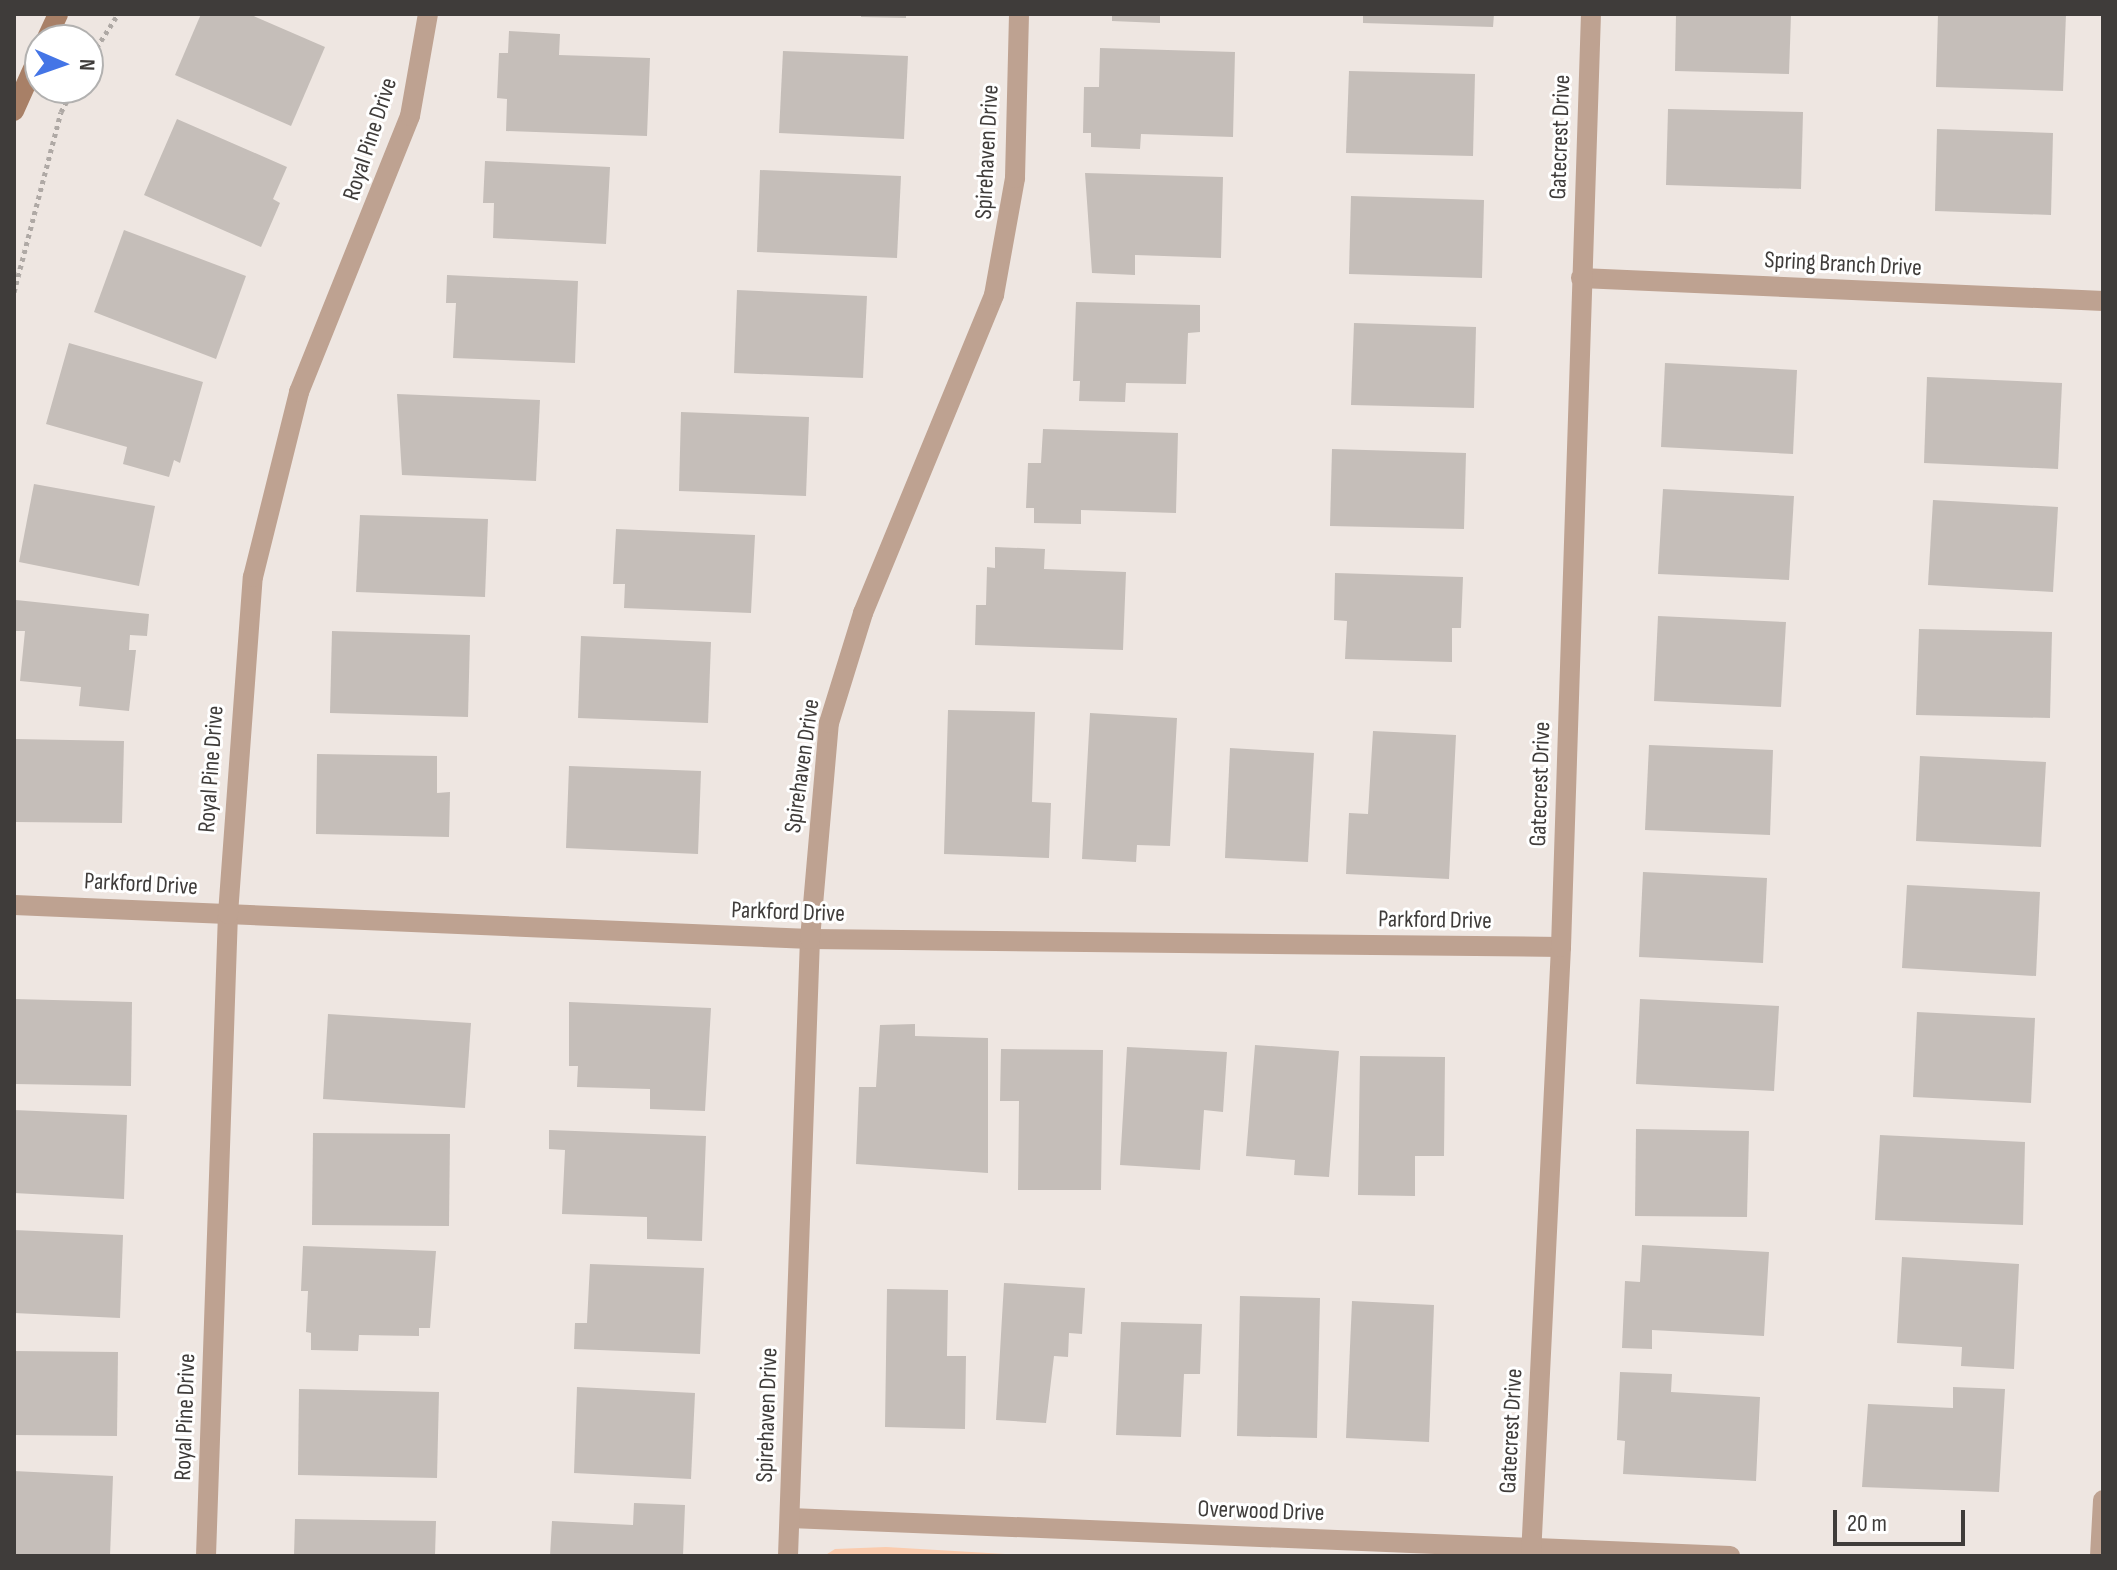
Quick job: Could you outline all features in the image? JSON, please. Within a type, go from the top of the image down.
[{"type":"street","name":"Royal Pine Drive","points":[[206,1556],[228,914],[253,577],[270,496],[299,392],[410,116],[428,14]]},
{"type":"street","name":"Spirehaven Drive","points":[[788,1556],[810,939],[821,782],[833,710],[863,613],[967,368],[998,279],[1015,178],[1019,14]]},
{"type":"street","name":"Gatecrest Drive","points":[[1531,1552],[1561,947],[1591,14]]},
{"type":"street","points":[[14,111],[24,89]]},
{"type":"street","name":"Spring Branch Drive","points":[[1581,278],[2103,301]]},
{"type":"street","name":"Parkford Drive","points":[[14,905],[810,939],[1561,947]]},
{"type":"street","points":[[2100,1556],[2103,1500]]},
{"type":"street","name":"Overwood Drive","points":[[790,1518],[1531,1552],[1730,1556]]},
{"type":"path","points":[[104,36],[118,14]]},
{"type":"path","points":[[14,292],[65,104]]},
{"type":"shaded area","points":[[886,1547],[1040,1556],[824,1556],[835,1549]]},
{"type":"building","points":[[201,14],[249,14],[325,47],[291,126],[175,75]]},
{"type":"building","points":[[861,14],[906,14],[906,18],[861,17]]},
{"type":"building","points":[[1112,14],[1160,14],[1160,23],[1112,21]]},
{"type":"building","points":[[1363,14],[1494,14],[1493,27],[1363,23]]},
{"type":"building","points":[[1676,14],[1791,14],[1789,74],[1675,71]]},
{"type":"building","points":[[1938,14],[2066,14],[2063,91],[1936,87]]},
{"type":"building","points":[[509,31],[560,34],[559,55],[650,58],[647,136],[506,131],[507,99],[497,98],[499,53],[508,53]]},
{"type":"building","points":[[1100,48],[1235,52],[1233,137],[1141,134],[1140,149],[1091,147],[1091,133],[1083,133],[1084,87],[1099,87]]},
{"type":"building","points":[[783,51],[908,56],[904,139],[779,133]]},
{"type":"building","points":[[1349,71],[1475,74],[1473,156],[1346,153]]},
{"type":"building","points":[[1668,109],[1803,112],[1801,189],[1666,185]]},
{"type":"building","points":[[177,119],[287,167],[273,199],[280,203],[261,247],[144,195]]},
{"type":"building","points":[[1937,129],[2053,133],[2051,215],[1935,211]]},
{"type":"building","points":[[485,161],[610,167],[606,244],[493,238],[494,203],[483,203]]},
{"type":"building","points":[[760,170],[901,176],[897,258],[757,252]]},
{"type":"building","points":[[1085,173],[1223,177],[1221,258],[1135,255],[1135,275],[1092,273]]},
{"type":"building","points":[[1351,196],[1484,200],[1482,278],[1349,274]]},
{"type":"building","points":[[124,230],[246,276],[216,359],[94,312]]},
{"type":"building","points":[[447,275],[578,281],[575,363],[453,358],[456,303],[446,303]]},
{"type":"building","points":[[737,290],[867,296],[863,378],[734,373]]},
{"type":"building","points":[[1076,302],[1200,305],[1200,332],[1188,333],[1186,384],[1126,383],[1125,402],[1079,401],[1080,381],[1073,381]]},
{"type":"building","points":[[1354,323],[1476,327],[1474,408],[1351,405]]},
{"type":"building","points":[[69,343],[203,382],[180,463],[174,460],[169,477],[123,464],[127,447],[46,424]]},
{"type":"building","points":[[1665,363],[1797,370],[1793,454],[1661,447]]},
{"type":"building","points":[[1927,377],[2062,383],[2058,469],[1924,463]]},
{"type":"building","points":[[397,394],[540,400],[536,481],[402,475]]},
{"type":"building","points":[[681,412],[809,417],[806,496],[679,491]]},
{"type":"building","points":[[1043,429],[1178,433],[1176,513],[1081,510],[1081,524],[1034,523],[1034,508],[1026,508],[1028,463],[1041,463]]},
{"type":"building","points":[[1332,449],[1466,453],[1464,529],[1330,526]]},
{"type":"building","points":[[34,484],[155,506],[139,586],[19,562]]},
{"type":"building","points":[[1663,489],[1794,496],[1789,580],[1658,574]]},
{"type":"building","points":[[1933,500],[2058,507],[2053,592],[1928,585]]},
{"type":"building","points":[[360,515],[488,519],[485,597],[356,592]]},
{"type":"building","points":[[616,529],[755,535],[751,613],[624,608],[625,584],[613,584]]},
{"type":"building","points":[[995,547],[1045,549],[1044,569],[1126,572],[1123,650],[975,645],[976,605],[986,605],[987,567],[995,568]]},
{"type":"building","points":[[1335,573],[1463,577],[1461,628],[1452,628],[1452,662],[1345,659],[1347,621],[1334,620]]},
{"type":"building","points":[[16,600],[149,614],[147,636],[130,635],[129,650],[136,650],[129,711],[79,706],[81,687],[20,681],[25,631],[14,631]]},
{"type":"building","points":[[1658,616],[1786,622],[1781,707],[1654,701]]},
{"type":"building","points":[[1919,629],[2052,632],[2050,718],[1916,715]]},
{"type":"building","points":[[332,631],[470,635],[468,717],[330,713]]},
{"type":"building","points":[[581,636],[711,642],[708,723],[578,718]]},
{"type":"building","points":[[948,710],[1035,712],[1032,802],[1051,803],[1049,858],[944,854]]},
{"type":"building","points":[[1090,713],[1177,718],[1170,846],[1137,845],[1136,862],[1082,859]]},
{"type":"building","points":[[1373,731],[1456,735],[1449,879],[1346,874],[1349,813],[1368,814]]},
{"type":"building","points":[[15,739],[124,741],[122,823],[14,822]]},
{"type":"building","points":[[1649,745],[1773,750],[1770,835],[1645,830]]},
{"type":"building","points":[[1230,748],[1314,753],[1308,862],[1225,858]]},
{"type":"building","points":[[317,754],[437,756],[437,793],[450,792],[449,837],[316,834]]},
{"type":"building","points":[[1920,756],[2046,762],[2041,847],[1916,841]]},
{"type":"building","points":[[569,766],[701,771],[698,854],[566,848]]},
{"type":"building","points":[[1643,872],[1767,878],[1763,963],[1639,957]]},
{"type":"building","points":[[1907,885],[2040,892],[2036,976],[1902,968]]},
{"type":"building","points":[[14,999],[132,1002],[131,1086],[14,1084]]},
{"type":"building","points":[[1640,999],[1779,1006],[1774,1091],[1636,1084]]},
{"type":"building","points":[[569,1002],[711,1008],[705,1111],[650,1109],[650,1089],[577,1087],[578,1066],[569,1066]]},
{"type":"building","points":[[1917,1012],[2035,1018],[2031,1103],[1913,1097]]},
{"type":"building","points":[[328,1014],[471,1023],[465,1108],[323,1099]]},
{"type":"building","points":[[915,1024],[915,1036],[988,1038],[988,1173],[856,1164],[859,1087],[876,1087],[880,1025]]},
{"type":"building","points":[[1255,1045],[1339,1051],[1329,1177],[1294,1175],[1295,1160],[1246,1156]]},
{"type":"building","points":[[1127,1047],[1227,1052],[1223,1112],[1204,1110],[1200,1170],[1120,1165]]},
{"type":"building","points":[[1001,1049],[1103,1050],[1101,1190],[1018,1190],[1019,1101],[1000,1101]]},
{"type":"building","points":[[1360,1056],[1445,1057],[1444,1156],[1415,1156],[1415,1196],[1358,1195]]},
{"type":"building","points":[[14,1110],[127,1115],[124,1199],[14,1193]]},
{"type":"building","points":[[1636,1129],[1749,1131],[1747,1217],[1635,1216]]},
{"type":"building","points":[[549,1130],[706,1136],[702,1241],[647,1239],[647,1217],[562,1214],[565,1150],[549,1149]]},
{"type":"building","points":[[313,1133],[450,1134],[449,1226],[312,1225]]},
{"type":"building","points":[[1880,1135],[2025,1142],[2023,1225],[1875,1220]]},
{"type":"building","points":[[14,1230],[123,1235],[120,1318],[14,1313]]},
{"type":"building","points":[[1642,1245],[1769,1252],[1764,1336],[1652,1330],[1652,1349],[1622,1348],[1625,1281],[1640,1282]]},
{"type":"building","points":[[303,1246],[436,1251],[430,1328],[419,1328],[419,1336],[359,1335],[358,1351],[311,1350],[311,1333],[306,1332],[308,1291],[301,1291]]},
{"type":"building","points":[[1902,1257],[2019,1264],[2014,1369],[1961,1366],[1962,1347],[1897,1343]]},
{"type":"building","points":[[590,1264],[704,1268],[700,1354],[574,1349],[575,1323],[587,1323]]},
{"type":"building","points":[[1004,1283],[1085,1288],[1082,1334],[1069,1333],[1068,1357],[1054,1356],[1046,1423],[996,1420]]},
{"type":"building","points":[[887,1289],[948,1290],[947,1356],[966,1356],[965,1429],[885,1427]]},
{"type":"building","points":[[1240,1296],[1320,1298],[1317,1438],[1237,1436]]},
{"type":"building","points":[[1352,1301],[1434,1305],[1429,1442],[1346,1438]]},
{"type":"building","points":[[1121,1322],[1202,1324],[1200,1374],[1184,1374],[1181,1437],[1116,1435]]},
{"type":"building","points":[[14,1351],[118,1352],[117,1436],[14,1435]]},
{"type":"building","points":[[1620,1372],[1672,1374],[1671,1392],[1760,1397],[1756,1481],[1623,1474],[1625,1441],[1617,1440]]},
{"type":"building","points":[[577,1387],[695,1393],[691,1479],[574,1473]]},
{"type":"building","points":[[1953,1387],[2005,1389],[1999,1492],[1862,1487],[1868,1404],[1953,1408]]},
{"type":"building","points":[[299,1389],[439,1392],[437,1478],[298,1475]]},
{"type":"building","points":[[14,1471],[113,1476],[110,1556],[14,1554]]},
{"type":"building","points":[[634,1503],[685,1505],[683,1556],[550,1556],[552,1521],[633,1525]]},
{"type":"building","points":[[295,1519],[436,1521],[435,1556],[294,1556]]}]
